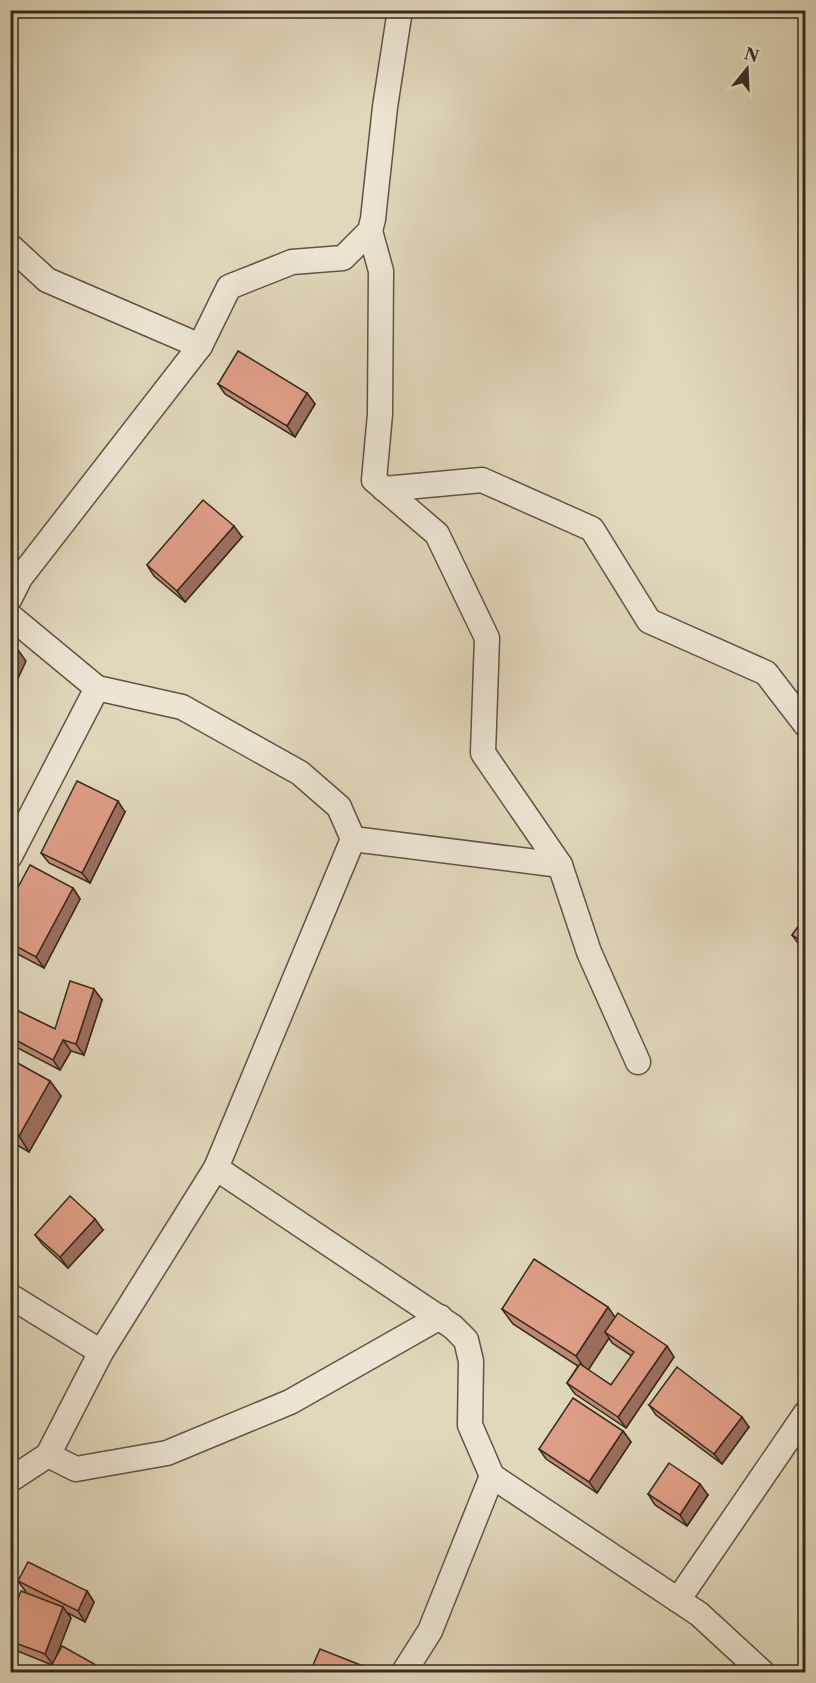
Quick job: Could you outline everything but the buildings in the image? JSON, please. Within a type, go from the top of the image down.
[{"type":"street","points":[[400,10],[370,231],[381,271],[380,414],[374,480],[437,534],[487,638],[483,753],[560,865],[589,952],[638,1062]]},
{"type":"street","points":[[10,598],[20,578],[200,346],[229,287],[292,262],[343,258],[370,231]]},
{"type":"street","points":[[10,246],[47,280],[200,346]]},
{"type":"street","points":[[384,489],[482,480],[592,529],[649,621],[766,673],[806,725]]},
{"type":"street","points":[[10,616],[97,688],[182,707],[300,773],[339,807],[353,839],[216,1168],[101,1352],[48,1455],[10,1480]]},
{"type":"street","points":[[10,856],[97,688]]},
{"type":"street","points":[[353,839],[560,865]]},
{"type":"street","points":[[216,1168],[440,1317],[466,1340],[471,1361],[470,1425],[492,1476],[699,1614],[762,1672]]},
{"type":"street","points":[[10,1296],[101,1352]]},
{"type":"street","points":[[48,1455],[76,1469],[167,1453],[290,1402],[440,1317]]},
{"type":"street","points":[[678,1600],[806,1413]]},
{"type":"street","points":[[404,1672],[430,1631],[492,1476]]}]
